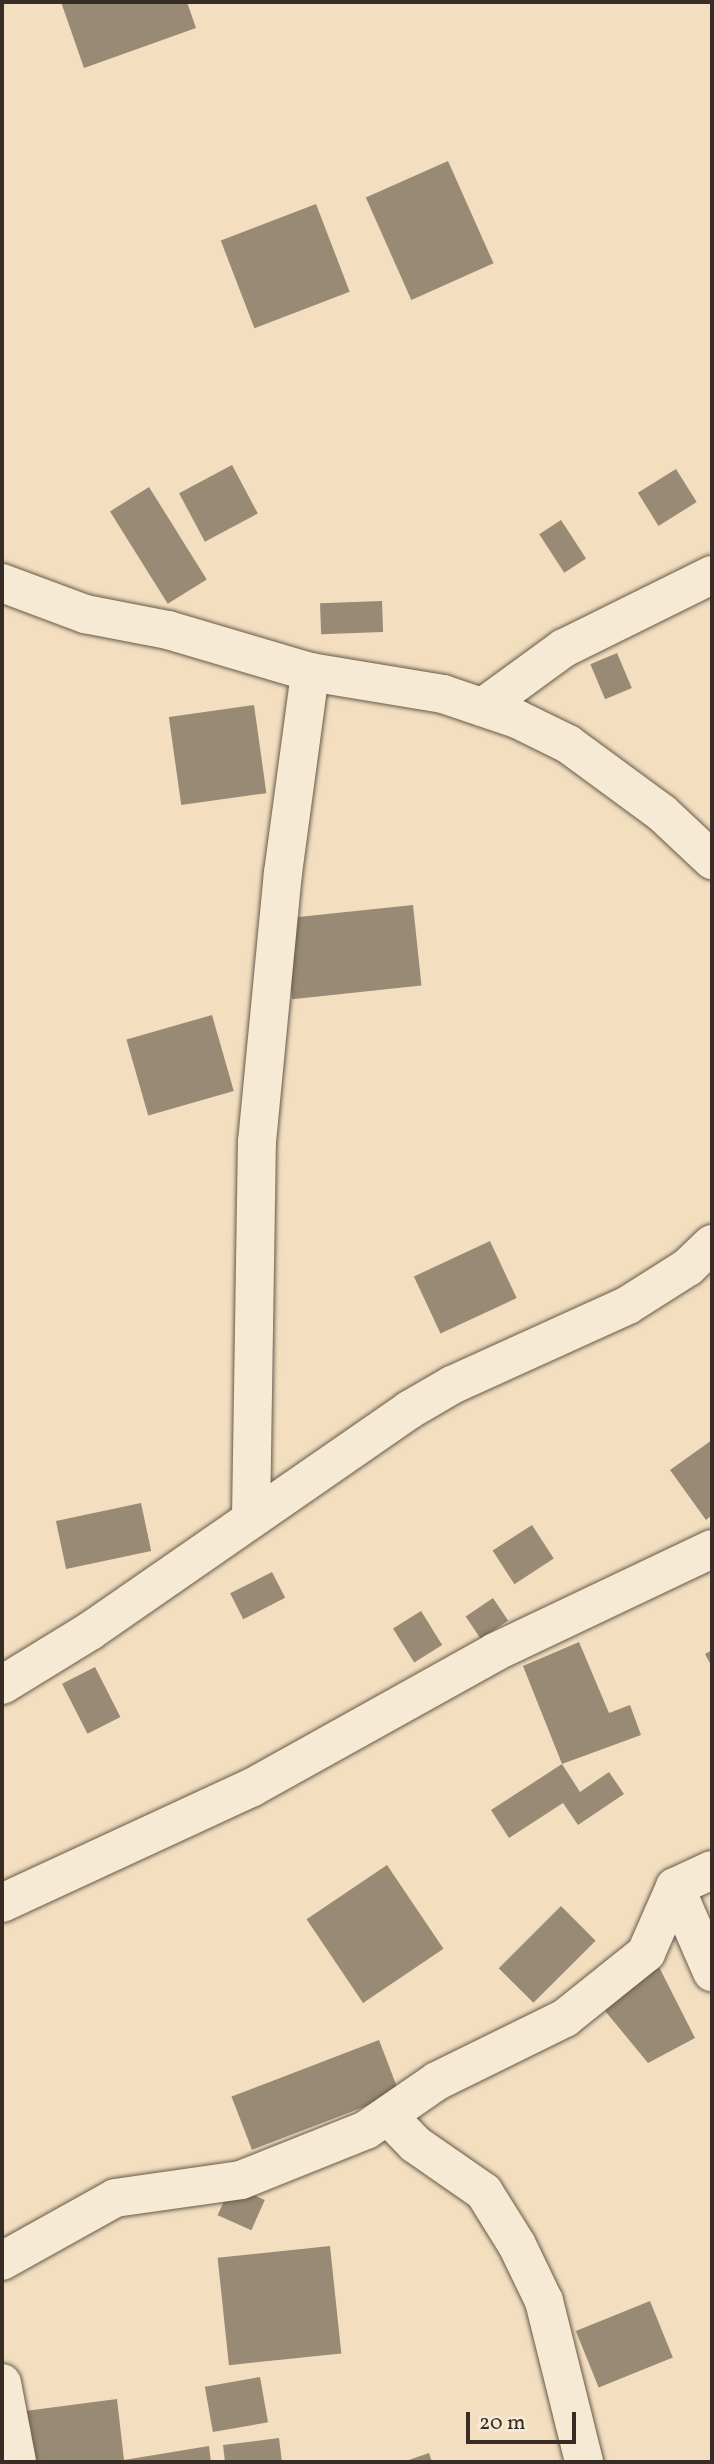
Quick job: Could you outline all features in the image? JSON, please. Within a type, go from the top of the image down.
[{"type":"street","points":[[483,707],[564,648],[712,575]]},
{"type":"street","points":[[2,583],[85,614],[167,630],[310,672],[443,694],[483,707],[568,744],[662,813],[712,860]]},
{"type":"street","points":[[251,1519],[257,1142],[283,873],[310,672]]},
{"type":"street","points":[[2,1685],[90,1631],[410,1410],[452,1385],[628,1305],[688,1267],[712,1244]]},
{"type":"street","points":[[2,1903],[251,1788],[495,1652],[712,1549]]},
{"type":"street","points":[[2,2261],[115,2198],[241,2180],[366,2130],[437,2081],[565,2018],[646,1952],[675,1887],[712,1870]]},
{"type":"street","points":[[675,1887],[712,1972]]},
{"type":"street","points":[[388,2116],[415,2144],[484,2192],[517,2245],[544,2301],[583,2462]]},
{"type":"street","points":[[2,2383],[6,2425],[18,2462]]},
{"type":"building","points":[[61,2],[187,2],[196,28],[84,68]]},
{"type":"building","points":[[448,161],[494,263],[411,300],[366,198]]},
{"type":"building","points":[[316,204],[350,292],[254,328],[221,241]]},
{"type":"building","points":[[232,465],[258,514],[205,542],[179,493]]},
{"type":"building","points":[[676,469],[697,502],[659,526],[638,493]]},
{"type":"building","points":[[149,487],[207,579],[168,604],[110,511]]},
{"type":"building","points":[[561,520],[586,559],[564,573],[539,534]]},
{"type":"building","points":[[382,601],[383,632],[321,634],[320,603]]},
{"type":"building","points":[[617,653],[632,688],[605,699],[590,664]]},
{"type":"building","points":[[254,705],[266,793],[181,805],[169,717]]},
{"type":"building","points":[[413,905],[421,986],[292,999],[284,919]]},
{"type":"building","points":[[212,1015],[234,1091],[148,1115],[126,1040]]},
{"type":"building","points":[[490,1241],[517,1298],[440,1334],[414,1276]]},
{"type":"building","points":[[712,1440],[712,1515],[706,1520],[670,1470]]},
{"type":"building","points":[[141,1503],[151,1551],[66,1569],[56,1521]]},
{"type":"building","points":[[532,1525],[554,1559],[514,1584],[493,1551]]},
{"type":"building","points":[[272,1572],[285,1598],[243,1619],[230,1593]]},
{"type":"building","points":[[493,1598],[508,1620],[481,1639],[466,1616]]},
{"type":"building","points":[[421,1611],[442,1645],[414,1662],[393,1628]]},
{"type":"building","points":[[579,1642],[609,1713],[630,1705],[641,1735],[562,1764],[523,1666]]},
{"type":"building","points":[[712,1650],[712,1667],[705,1654]]},
{"type":"building","points":[[95,1667],[120,1717],[87,1734],[62,1684]]},
{"type":"building","points":[[562,1764],[580,1792],[609,1772],[624,1794],[578,1825],[563,1803],[509,1838],[491,1810]]},
{"type":"building","points":[[387,1865],[443,1949],[363,2003],[307,1919]]},
{"type":"building","points":[[561,1906],[596,1941],[533,2003],[499,1968]]},
{"type":"building","points":[[658,1965],[695,2038],[648,2063],[601,2006]]},
{"type":"building","points":[[379,2040],[399,2093],[252,2150],[231,2097]]},
{"type":"building","points":[[231,2185],[265,2200],[251,2230],[218,2215]]},
{"type":"building","points":[[330,2246],[341,2353],[229,2365],[218,2258]]},
{"type":"building","points":[[650,2301],[673,2358],[599,2388],[576,2331]]},
{"type":"building","points":[[260,2377],[268,2422],[213,2432],[205,2387]]},
{"type":"building","points":[[117,2399],[124,2460],[209,2446],[211,2462],[2,2462],[2,2414]]},
{"type":"building","points":[[279,2438],[282,2462],[225,2462],[223,2445]]},
{"type":"building","points":[[429,2453],[432,2462],[403,2462]]}]
